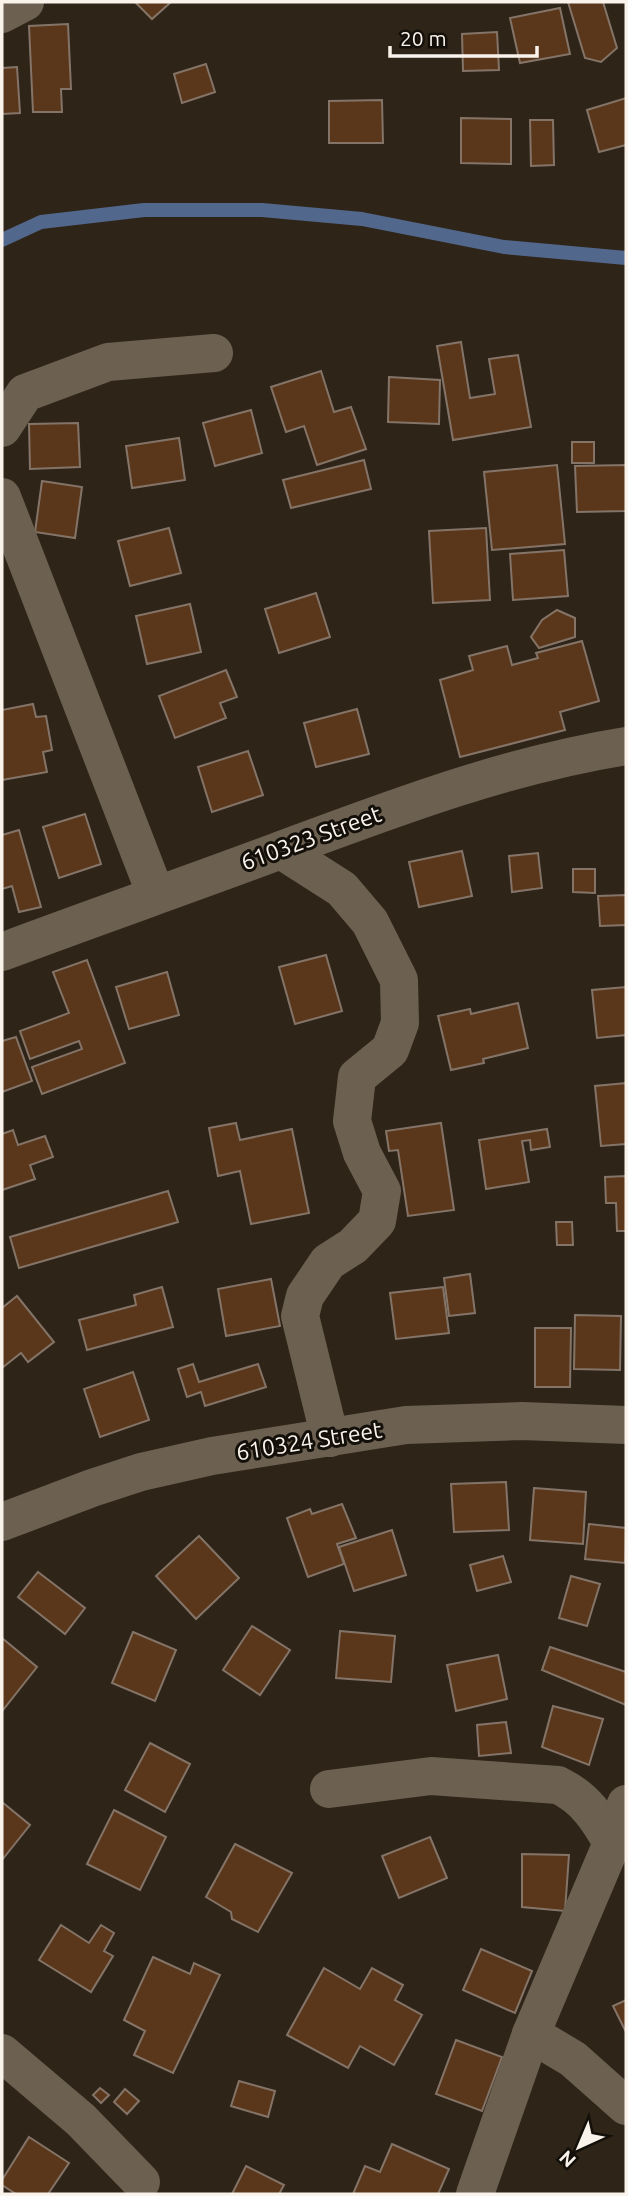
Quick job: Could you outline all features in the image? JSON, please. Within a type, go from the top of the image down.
[{"type":"street","points":[[2,15],[25,2]]},
{"type":"street","points":[[2,428],[24,393],[108,362],[214,353]]},
{"type":"street","points":[[2,497],[156,895]]},
{"type":"street","name":"610323 Street","points":[[2,951],[362,818],[527,766],[626,746]]},
{"type":"street","points":[[281,850],[342,889],[370,922],[399,980],[400,1023],[390,1050],[358,1077],[352,1121],[362,1153],[382,1191],[377,1221],[353,1246],[328,1262],[305,1296],[300,1316],[330,1437]]},
{"type":"street","name":"610324 Street","points":[[2,1522],[141,1472],[212,1456],[406,1425],[522,1421],[626,1425]]},
{"type":"street","points":[[329,1789],[431,1776],[558,1785],[576,1793],[596,1815],[612,1843]]},
{"type":"street","points":[[475,2194],[531,2034],[626,1804]]},
{"type":"street","points":[[531,2034],[573,2059],[626,2106]]},
{"type":"street","points":[[2,2053],[81,2120],[141,2182]]},
{"type":"building","points":[[135,2],[171,2],[152,19]]},
{"type":"building","points":[[568,2],[603,2],[617,48],[601,62],[585,58]]},
{"type":"building","points":[[560,8],[570,54],[520,63],[510,18]]},
{"type":"building","points":[[68,24],[71,89],[61,89],[62,112],[33,112],[29,26]]},
{"type":"building","points":[[497,32],[499,70],[463,71],[462,34]]},
{"type":"building","points":[[206,64],[215,92],[182,103],[174,74]]},
{"type":"building","points":[[17,67],[20,113],[2,114],[2,68]]},
{"type":"building","points":[[626,98],[626,145],[599,152],[587,110]]},
{"type":"building","points":[[382,100],[383,143],[329,143],[329,101]]},
{"type":"building","points":[[461,118],[511,119],[511,164],[461,163]]},
{"type":"building","points":[[530,120],[553,120],[554,165],[531,166]]},
{"type":"building","points":[[461,342],[470,398],[495,394],[489,359],[518,355],[531,427],[453,440],[437,346]]},
{"type":"building","points":[[321,371],[334,412],[351,407],[366,449],[317,465],[304,426],[286,432],[271,387]]},
{"type":"building","points":[[389,377],[440,380],[439,424],[388,422]]},
{"type":"building","points":[[251,410],[262,453],[215,466],[203,423]]},
{"type":"building","points":[[78,423],[80,467],[30,469],[29,424]]},
{"type":"building","points":[[179,438],[185,480],[132,488],[126,446]]},
{"type":"building","points":[[572,442],[594,442],[594,463],[572,463]]},
{"type":"building","points":[[364,460],[371,489],[291,508],[283,480]]},
{"type":"building","points":[[557,465],[565,544],[492,550],[484,472]]},
{"type":"building","points":[[626,465],[626,511],[577,512],[575,466]]},
{"type":"building","points":[[42,481],[82,487],[75,538],[35,532]]},
{"type":"building","points":[[169,528],[181,573],[130,586],[118,541]]},
{"type":"building","points":[[486,528],[490,600],[433,603],[429,531]]},
{"type":"building","points":[[564,550],[568,596],[513,600],[510,554]]},
{"type":"building","points":[[316,593],[330,637],[279,653],[265,609]]},
{"type":"building","points":[[190,604],[201,652],[147,664],[136,616]]},
{"type":"building","points":[[557,610],[575,618],[575,637],[539,648],[531,637],[542,620]]},
{"type":"building","points":[[582,641],[599,701],[560,712],[565,730],[460,757],[440,680],[473,670],[469,656],[507,646],[512,665],[538,658],[536,653]]},
{"type":"building","points":[[226,670],[237,697],[220,703],[226,718],[175,738],[159,696]]},
{"type":"building","points":[[33,704],[36,717],[46,716],[52,750],[43,752],[47,772],[2,780],[2,710]]},
{"type":"building","points":[[357,709],[369,754],[316,767],[304,723]]},
{"type":"building","points":[[248,751],[263,795],[212,812],[198,767]]},
{"type":"building","points":[[85,814],[101,864],[59,878],[43,827]]},
{"type":"building","points":[[19,830],[41,907],[19,912],[12,886],[2,889],[2,835]]},
{"type":"building","points":[[462,851],[472,896],[419,907],[409,862]]},
{"type":"building","points":[[538,853],[542,888],[512,892],[509,856]]},
{"type":"building","points":[[573,869],[595,869],[595,893],[573,892]]},
{"type":"building","points":[[626,895],[626,925],[600,926],[598,896]]},
{"type":"building","points":[[326,955],[342,1011],[295,1024],[279,967]]},
{"type":"building","points":[[87,960],[125,1063],[42,1094],[32,1067],[82,1049],[79,1041],[30,1059],[20,1031],[69,1013],[53,972]]},
{"type":"building","points":[[167,972],[179,1015],[129,1029],[116,987]]},
{"type":"building","points":[[626,987],[626,1035],[597,1038],[592,990]]},
{"type":"building","points":[[518,1003],[528,1048],[483,1059],[484,1063],[451,1070],[438,1016],[470,1009],[471,1014]]},
{"type":"building","points":[[16,1037],[32,1081],[2,1092],[2,1041]]},
{"type":"building","points":[[626,1083],[626,1144],[601,1146],[595,1086]]},
{"type":"building","points":[[236,1123],[240,1140],[292,1129],[309,1213],[251,1224],[240,1171],[218,1176],[209,1128]]},
{"type":"building","points":[[441,1123],[454,1210],[408,1216],[398,1150],[389,1151],[386,1131]]},
{"type":"building","points":[[547,1129],[550,1147],[531,1150],[530,1140],[522,1141],[529,1182],[486,1189],[479,1140]]},
{"type":"building","points":[[13,1130],[18,1145],[45,1136],[53,1157],[30,1165],[35,1179],[2,1190],[2,1134]]},
{"type":"building","points":[[626,1176],[626,1231],[617,1231],[616,1203],[606,1203],[605,1177]]},
{"type":"building","points":[[168,1191],[178,1222],[19,1268],[10,1237]]},
{"type":"building","points":[[556,1222],[572,1222],[573,1245],[557,1245]]},
{"type":"building","points":[[470,1274],[475,1313],[449,1316],[444,1278]]},
{"type":"building","points":[[271,1279],[280,1326],[226,1336],[218,1289]]},
{"type":"building","points":[[162,1287],[173,1327],[87,1350],[79,1320],[136,1305],[134,1295]]},
{"type":"building","points":[[443,1287],[449,1333],[396,1339],[390,1293]]},
{"type":"building","points":[[17,1296],[54,1342],[28,1362],[21,1353],[2,1368],[2,1308]]},
{"type":"building","points":[[575,1315],[621,1316],[620,1370],[574,1369]]},
{"type":"building","points":[[535,1328],[571,1328],[570,1387],[535,1387]]},
{"type":"building","points":[[193,1364],[199,1382],[258,1364],[266,1387],[205,1406],[201,1392],[187,1397],[178,1369]]},
{"type":"building","points":[[133,1372],[149,1420],[100,1437],[84,1389]]},
{"type":"building","points":[[506,1482],[509,1530],[454,1532],[451,1484]]},
{"type":"building","points":[[534,1488],[586,1492],[583,1544],[530,1540]]},
{"type":"building","points":[[342,1504],[356,1538],[337,1544],[344,1564],[308,1577],[287,1518],[310,1509],[312,1514]]},
{"type":"building","points":[[589,1524],[626,1528],[625,1563],[585,1559]]},
{"type":"building","points":[[392,1530],[406,1575],[354,1591],[339,1547]]},
{"type":"building","points":[[199,1536],[239,1578],[196,1619],[156,1576]]},
{"type":"building","points":[[503,1556],[511,1582],[477,1591],[470,1565]]},
{"type":"building","points":[[38,1572],[85,1608],[65,1634],[18,1597]]},
{"type":"building","points":[[571,1576],[600,1584],[587,1626],[559,1618]]},
{"type":"building","points":[[252,1626],[290,1650],[260,1695],[223,1670]]},
{"type":"building","points":[[340,1631],[395,1636],[391,1682],[336,1678]]},
{"type":"building","points":[[133,1632],[176,1650],[155,1701],[112,1683]]},
{"type":"building","points":[[2,1638],[37,1667],[3,1710],[2,1709]]},
{"type":"building","points":[[550,1647],[626,1672],[626,1705],[542,1670]]},
{"type":"building","points":[[498,1655],[507,1699],[456,1711],[447,1665]]},
{"type":"building","points":[[553,1706],[603,1719],[589,1765],[542,1747]]},
{"type":"building","points":[[506,1722],[511,1753],[479,1756],[477,1725]]},
{"type":"building","points":[[150,1743],[190,1764],[165,1812],[125,1790]]},
{"type":"building","points":[[2,1802],[30,1825],[2,1860]]},
{"type":"building","points":[[114,1810],[166,1837],[140,1890],[87,1864]]},
{"type":"building","points":[[430,1837],[447,1878],[399,1898],[382,1856]]},
{"type":"building","points":[[235,1844],[292,1873],[258,1932],[232,1919],[231,1912],[206,1897]]},
{"type":"building","points":[[522,1854],[569,1855],[565,1911],[522,1907]]},
{"type":"building","points":[[61,1925],[89,1943],[101,1925],[114,1933],[104,1951],[113,1956],[91,1992],[39,1960]]},
{"type":"building","points":[[481,1949],[532,1971],[515,2013],[463,1990]]},
{"type":"building","points":[[153,1957],[190,1974],[194,1963],[220,1975],[173,2073],[134,2055],[145,2031],[124,2020]]},
{"type":"building","points":[[324,1968],[360,1989],[372,1968],[403,1985],[395,2000],[422,2015],[394,2065],[360,2046],[348,2068],[287,2035]]},
{"type":"building","points":[[626,2000],[626,2032],[613,2006]]},
{"type":"building","points":[[456,2040],[502,2057],[482,2111],[436,2094]]},
{"type":"building","points":[[239,2081],[275,2091],[268,2117],[231,2106]]},
{"type":"building","points":[[100,2088],[109,2095],[101,2103],[93,2095]]},
{"type":"building","points":[[125,2089],[139,2101],[127,2114],[114,2102]]},
{"type":"building","points":[[29,2137],[69,2163],[48,2194],[16,2194],[2,2185],[2,2180]]},
{"type":"building","points":[[392,2144],[449,2169],[438,2194],[353,2194],[365,2166],[380,2172]]},
{"type":"building","points":[[246,2166],[284,2185],[279,2194],[232,2194]]},
{"type":"waterway","points":[[2,240],[41,222],[144,210],[262,210],[362,219],[504,247],[626,258]]}]
